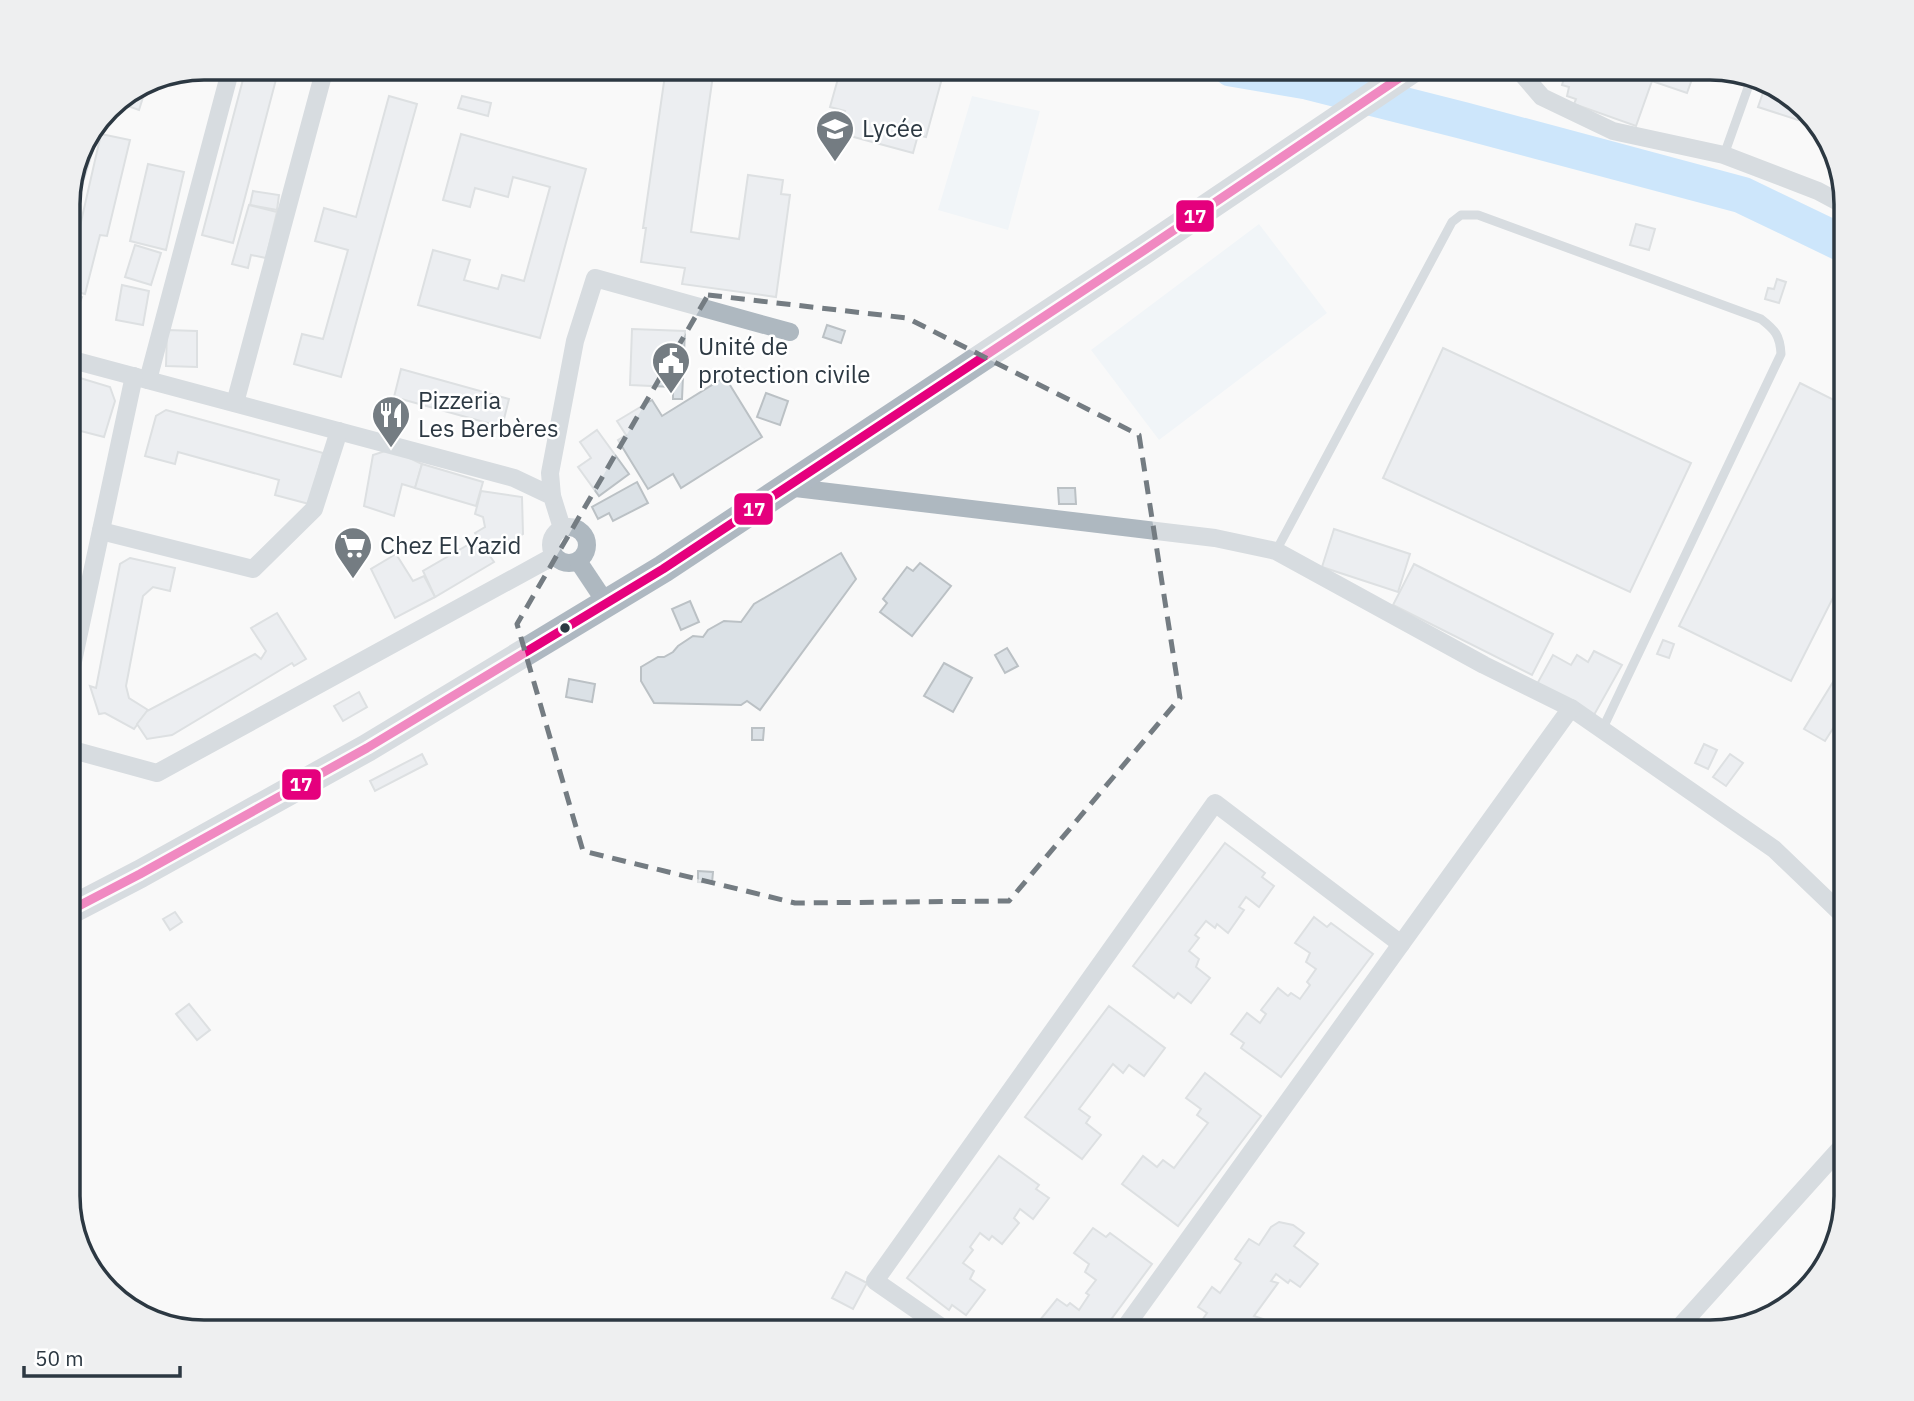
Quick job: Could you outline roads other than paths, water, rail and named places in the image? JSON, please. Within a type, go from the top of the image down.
[{"type":"main road","points":[[81,905],[366,748],[663,569],[1397,80]]},
{"type":"street","points":[[81,624],[101,531],[141,378],[228,80]]},
{"type":"street","points":[[235,403],[322,80]]},
{"type":"street","points":[[1527,80],[1542,97],[1613,131],[1724,155],[1833,199]]},
{"type":"street","points":[[562,528],[552,496],[550,473],[575,341],[595,278],[790,332]]},
{"type":"street","points":[[81,362],[514,478],[552,496]]},
{"type":"street","points":[[101,531],[253,569],[314,509],[339,431]]},
{"type":"street","points":[[787,487],[1201,536],[1276,551],[1484,665],[1571,708],[1774,849],[1834,906]]},
{"type":"street","points":[[562,528],[574,528],[584,534],[586,552],[578,561],[566,564],[554,556],[551,540],[562,528]]},
{"type":"street","points":[[81,752],[157,773],[554,556]]},
{"type":"street","points":[[578,561],[606,603]]},
{"type":"street","points":[[1130,1320],[1571,708]]},
{"type":"street","points":[[931,1320],[875,1281],[1215,803],[1401,944]]},
{"type":"street","points":[[1686,1320],[1834,1155]]},
{"type":"lane","points":[[1724,155],[1748,87]]},
{"type":"lane","points":[[1276,551],[1452,222],[1461,215],[1478,215],[1761,319],[1776,330],[1781,340],[1781,354],[1602,730]]},
{"type":"waterway","points":[[1301,80],[1742,195],[1834,239]]},
{"type":"place","name":"Lycée","points":[[835,163]]},
{"type":"place","name":"Unité de protection civile","points":[[671,395]]},
{"type":"place","name":"Pizzeria Les Berbères","points":[[391,449]]},
{"type":"place","name":"Chez El Yazid","points":[[353,580]]}]
